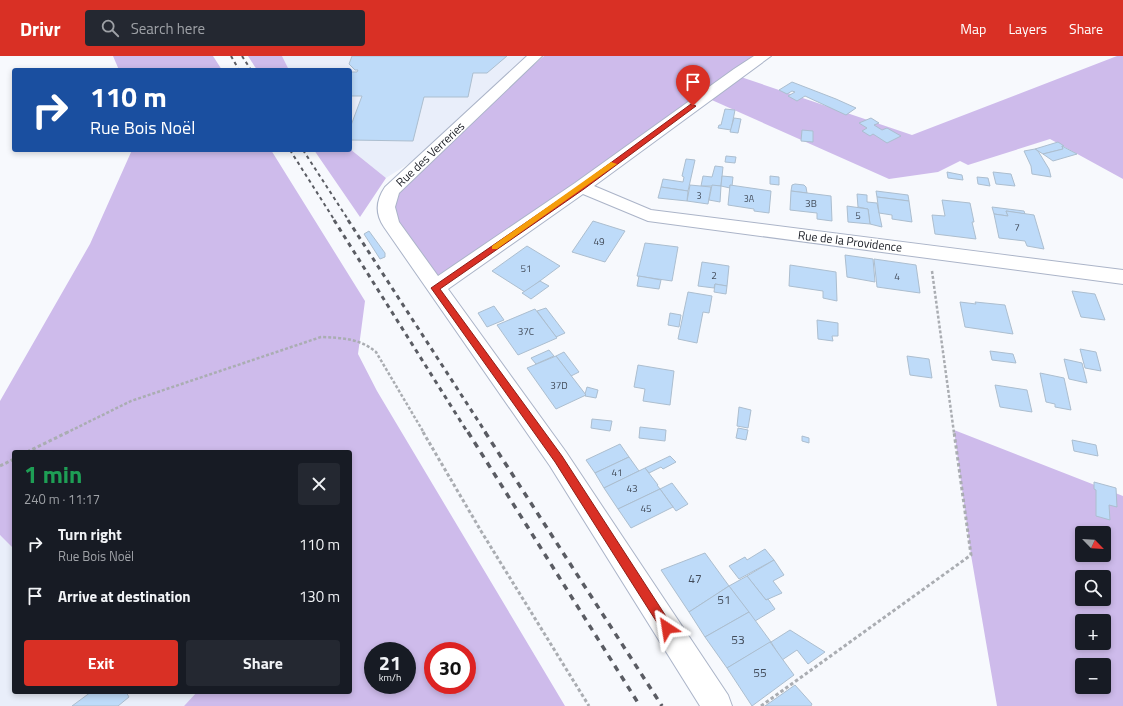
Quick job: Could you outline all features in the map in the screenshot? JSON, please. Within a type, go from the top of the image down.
[{"type":"street","name":"Rue des Verreries","points":[[535,56],[391,191],[386,201],[385,210],[390,223],[435,288],[558,459],[717,706]]},
{"type":"street","points":[[435,288],[581,187],[739,72],[764,56]]},
{"type":"street","name":"Rue de la Providence","points":[[581,187],[648,215],[1123,277]]},
{"type":"path","points":[[761,706],[971,555],[929,252]]},
{"type":"path","points":[[32,450],[130,401],[321,337],[352,338],[367,343],[376,352],[481,531],[589,706]]},
{"type":"path","points":[[0,466],[12,460]]},
{"type":"shaded area","points":[[113,56],[213,56],[221,68],[118,68]]},
{"type":"shaded area","points":[[248,56],[282,56],[288,68],[256,68]]},
{"type":"shaded area","points":[[282,56],[535,56],[446,140],[386,178],[352,151],[352,68],[288,68]]},
{"type":"shaded area","points":[[544,56],[766,56],[735,75],[912,135],[1117,56],[1123,56],[1123,179],[1050,139],[968,165],[960,161],[938,172],[889,179],[705,97],[435,288],[386,201],[446,140]]},
{"type":"shaded area","points":[[352,151],[386,178],[360,217],[315,152],[352,152]]},
{"type":"shaded area","points":[[131,152],[272,152],[365,301],[358,354],[377,391],[565,706],[184,706],[195,694],[352,694],[352,450],[12,450],[12,547],[0,535],[0,401],[90,244]]},
{"type":"shaded area","points":[[954,430],[1123,496],[1123,706],[997,706],[971,555]]},
{"type":"shaded area","points":[[0,535],[12,547],[12,694],[195,694],[184,706],[0,706]]},
{"type":"building","points":[[352,56],[507,56],[487,73],[473,73],[468,97],[424,97],[413,141],[352,140],[352,123],[362,96],[352,96],[352,72],[357,72],[358,70],[355,70],[349,64]]},
{"type":"building","points":[[792,82],[856,108],[846,115],[805,96],[797,101],[788,96],[795,92],[792,91],[787,94],[779,90]]},
{"type":"building","points":[[725,109],[735,110],[731,130],[718,128],[719,125],[721,125]]},
{"type":"building","points":[[734,118],[741,119],[738,133],[730,132]]},
{"type":"building","points":[[871,118],[879,123],[874,125],[882,130],[887,128],[901,136],[887,143],[873,134],[870,136],[862,131],[867,128],[859,123]]},
{"type":"building","points":[[802,130],[813,131],[813,142],[801,141]]},
{"type":"building","points":[[1058,142],[1064,146],[1062,146],[1063,149],[1043,154],[1035,149]]},
{"type":"building","points":[[1062,146],[1077,154],[1053,161],[1043,154],[1063,149]]},
{"type":"building","points":[[1035,149],[1038,151],[1049,169],[1051,177],[1032,174],[1031,166],[1024,151]]},
{"type":"building","points":[[726,156],[736,157],[735,163],[725,162]]},
{"type":"building","points":[[686,159],[695,160],[688,191],[661,187],[663,179],[683,182],[684,177],[682,176]]},
{"type":"building","points":[[715,166],[723,167],[721,186],[701,186],[703,176],[712,177]]},
{"type":"building","points":[[947,172],[962,175],[963,180],[948,178]]},
{"type":"building","points":[[993,172],[1011,174],[1015,186],[996,184]]},
{"type":"building","points":[[722,176],[733,177],[732,186],[730,185],[730,188],[721,186]]},
{"type":"building","points":[[770,176],[779,177],[779,185],[770,184]]},
{"type":"building","points":[[977,177],[988,178],[990,186],[978,184]]},
{"type":"building","points":[[690,185],[711,187],[708,204],[687,201]]},
{"type":"building","points":[[712,185],[721,186],[720,202],[709,200]]},
{"type":"building","points":[[730,185],[771,191],[769,213],[728,205]]},
{"type":"building","points":[[792,185],[804,185],[807,193],[791,191]]},
{"type":"building","points":[[661,187],[688,191],[687,201],[658,198]]},
{"type":"building","points":[[791,191],[831,196],[832,221],[817,219],[817,213],[790,210]]},
{"type":"building","points":[[876,191],[908,195],[909,201],[877,197]]},
{"type":"building","points":[[857,194],[867,195],[867,202],[877,203],[882,227],[870,224],[868,209],[858,207]]},
{"type":"building","points":[[877,197],[909,201],[912,222],[892,219],[892,215],[879,213]]},
{"type":"building","points":[[942,200],[970,203],[976,239],[935,234],[932,215],[945,216]]},
{"type":"building","points":[[847,206],[868,209],[870,224],[848,222]]},
{"type":"building","points":[[992,207],[1024,211],[1025,214],[1006,211],[1008,216],[994,214]]},
{"type":"building","points":[[1006,211],[1034,215],[1044,249],[1027,246],[1025,241],[999,238],[994,214],[1008,216]]},
{"type":"building","points":[[593,221],[625,231],[605,262],[572,252]]},
{"type":"building","points":[[369,231],[385,253],[385,257],[380,259],[364,234]]},
{"type":"building","points":[[645,243],[678,247],[672,281],[637,276]]},
{"type":"building","points":[[527,246],[560,266],[525,292],[492,271]]},
{"type":"building","points":[[845,255],[873,259],[875,282],[847,277]]},
{"type":"building","points":[[874,259],[916,265],[920,293],[877,287]]},
{"type":"building","points":[[702,262],[729,266],[727,286],[715,284],[714,288],[698,286]]},
{"type":"building","points":[[790,265],[836,272],[837,301],[823,298],[823,291],[789,286]]},
{"type":"building","points":[[639,276],[661,280],[659,289],[637,286]]},
{"type":"building","points":[[540,281],[549,286],[531,299],[522,293]]},
{"type":"building","points":[[715,284],[727,286],[726,294],[714,292]]},
{"type":"building","points":[[1072,291],[1095,294],[1105,320],[1081,317]]},
{"type":"building","points":[[688,292],[712,296],[709,313],[703,312],[697,343],[678,339]]},
{"type":"building","points":[[960,302],[1005,305],[1013,334],[965,327]]},
{"type":"building","points":[[494,306],[504,320],[487,327],[478,313]]},
{"type":"building","points":[[546,308],[565,333],[556,337],[537,311]]},
{"type":"building","points":[[535,309],[557,338],[518,355],[497,325]]},
{"type":"building","points":[[670,313],[681,315],[679,327],[668,325]]},
{"type":"building","points":[[817,320],[838,323],[838,336],[832,336],[833,341],[818,339]]},
{"type":"building","points":[[1080,349],[1096,352],[1101,371],[1085,368]]},
{"type":"building","points":[[549,350],[554,356],[536,364],[531,358]]},
{"type":"building","points":[[990,351],[1013,354],[1016,363],[992,360]]},
{"type":"building","points":[[564,352],[579,372],[571,376],[556,356]]},
{"type":"building","points":[[556,356],[586,395],[556,409],[527,368]]},
{"type":"building","points":[[907,356],[929,359],[932,378],[910,375]]},
{"type":"building","points":[[1064,359],[1082,363],[1087,383],[1069,379]]},
{"type":"building","points":[[638,365],[674,371],[670,405],[643,401],[645,389],[634,387]]},
{"type":"building","points":[[1040,373],[1064,378],[1071,410],[1055,407],[1055,404],[1046,402]]},
{"type":"building","points":[[995,385],[1027,390],[1032,412],[1000,407]]},
{"type":"building","points":[[587,387],[598,390],[596,398],[585,396]]},
{"type":"building","points":[[739,407],[751,410],[748,428],[737,426]]},
{"type":"building","points":[[592,419],[612,421],[610,431],[591,428]]},
{"type":"building","points":[[640,427],[666,430],[665,441],[639,438]]},
{"type":"building","points":[[738,428],[748,430],[746,440],[736,438]]},
{"type":"building","points":[[802,436],[809,438],[809,443],[802,441]]},
{"type":"building","points":[[1072,440],[1096,445],[1098,456],[1074,451]]},
{"type":"building","points":[[620,444],[629,457],[595,473],[586,460]]},
{"type":"building","points":[[670,456],[676,462],[663,469],[661,467],[649,473],[645,468]]},
{"type":"building","points":[[629,457],[639,471],[604,488],[595,473]]},
{"type":"building","points":[[645,468],[660,489],[618,509],[604,488]]},
{"type":"building","points":[[1094,482],[1116,488],[1117,507],[1109,505],[1110,520],[1096,516],[1096,490],[1094,489]]},
{"type":"building","points":[[672,483],[688,504],[676,511],[660,489]]},
{"type":"building","points":[[660,489],[673,507],[631,528],[618,509]]},
{"type":"building","points":[[765,549],[774,560],[739,579],[729,566],[745,557],[747,560]]},
{"type":"building","points":[[705,553],[729,586],[689,612],[661,570]]},
{"type":"building","points":[[774,560],[784,575],[773,581],[782,593],[766,600],[747,576]]},
{"type":"building","points":[[747,576],[775,609],[755,621],[729,586]]},
{"type":"building","points":[[729,586],[749,612],[705,637],[689,612]]},
{"type":"building","points":[[749,612],[771,642],[727,668],[705,637]]},
{"type":"building","points":[[790,630],[825,652],[808,664],[797,650],[782,660],[771,642]]},
{"type":"building","points":[[770,642],[794,675],[752,706],[727,668]]},
{"type":"building","points":[[795,685],[812,704],[811,706],[765,706]]},
{"type":"building","points":[[88,694],[127,694],[129,697],[118,706],[72,706]]},
{"type":"railway","points":[[231,56],[238,68]]},
{"type":"railway","points":[[242,56],[250,68]]},
{"type":"railway","points":[[291,152],[335,221]]},
{"type":"railway","points":[[304,152],[349,221]]},
{"type":"railway","points":[[334,220],[468,433]]},
{"type":"railway","points":[[348,220],[486,433]]},
{"type":"railway","points":[[468,432],[640,706]]},
{"type":"railway","points":[[485,432],[662,706]]},
{"type":"slow traffic","points":[[494,247],[613,164]]},
{"type":"route","points":[[667,628],[558,459],[435,288],[581,187],[693,106]]}]
